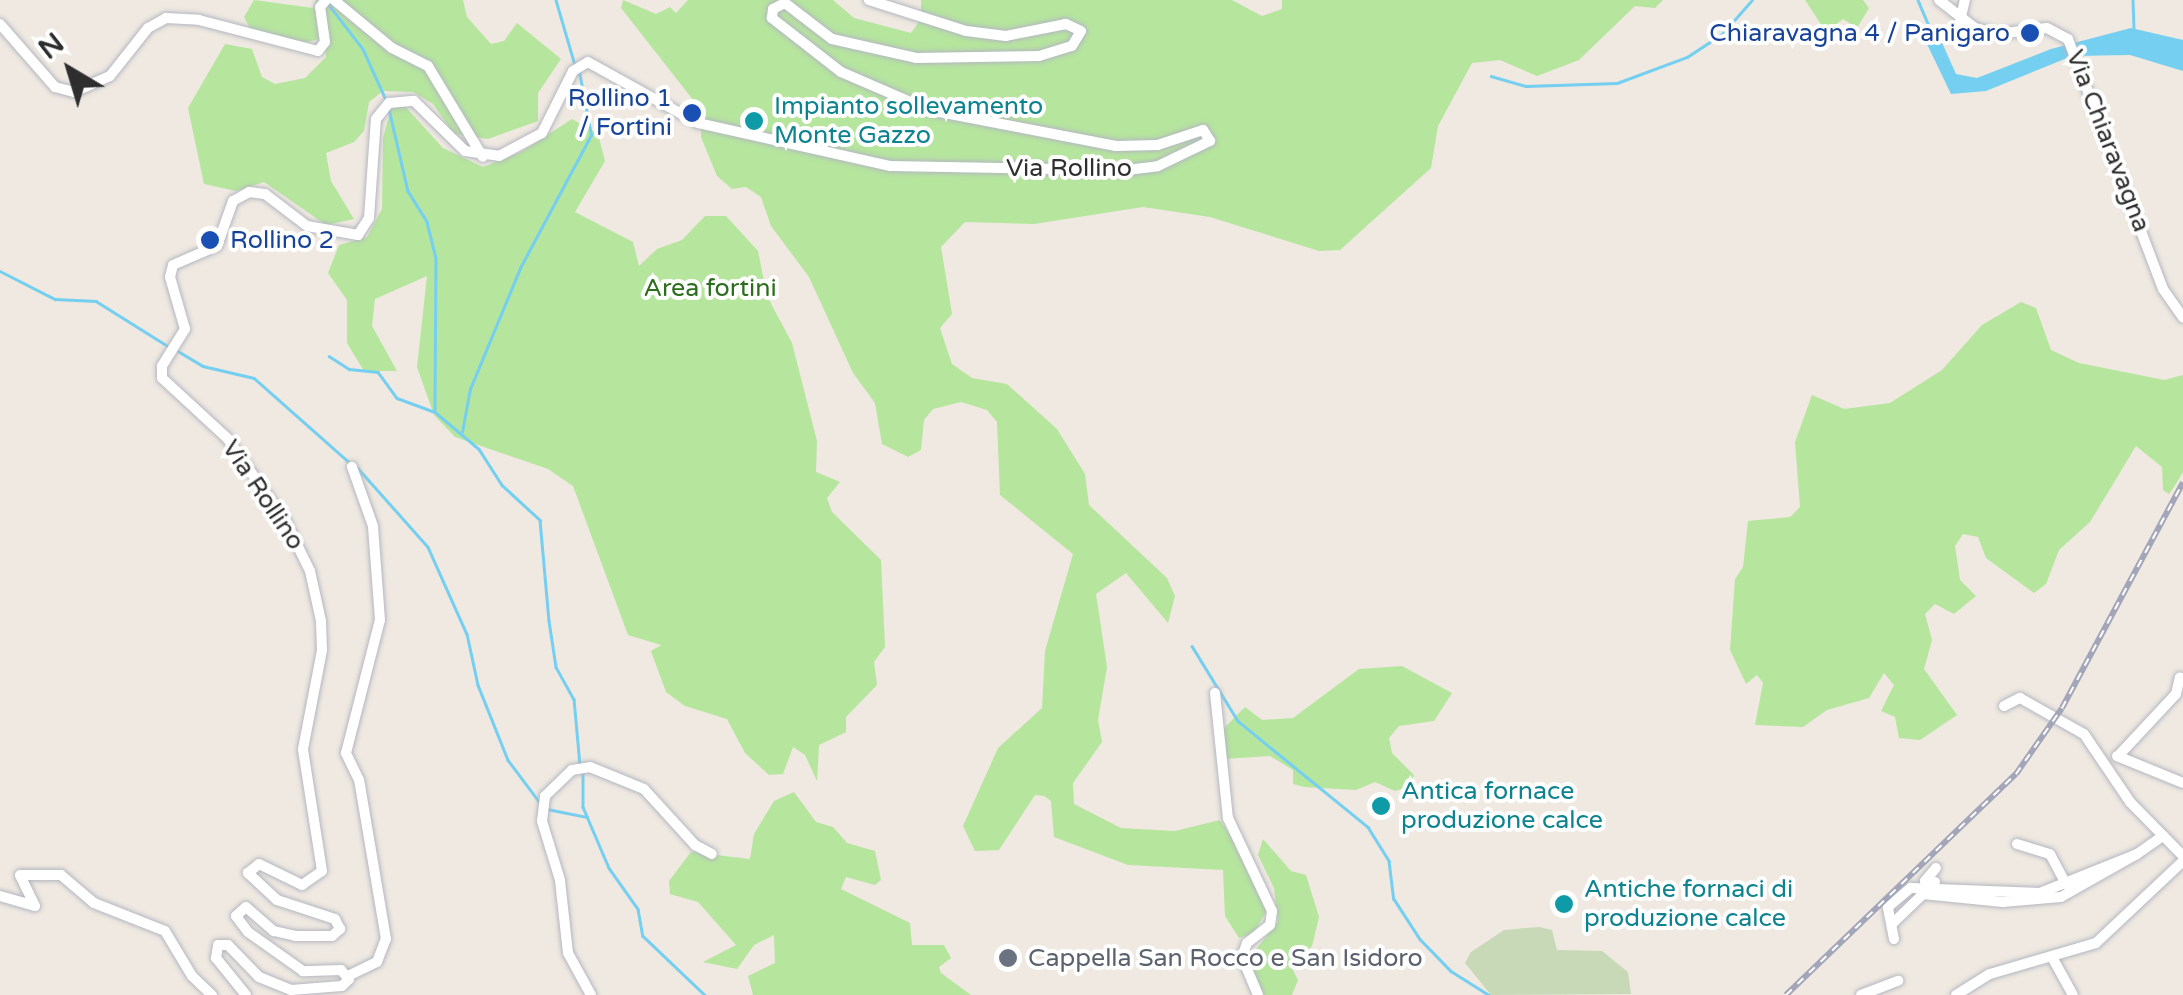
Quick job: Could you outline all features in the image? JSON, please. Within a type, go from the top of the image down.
[{"type":"street","points":[[0,24],[56,87],[74,92],[110,76],[148,28],[166,18],[199,20],[318,52],[325,42],[320,6],[326,0]]},
{"type":"street","points":[[334,0],[392,48],[428,66],[483,157]]},
{"type":"street","name":"Via Rollino","points":[[348,976],[341,970],[304,971],[248,932],[236,916],[246,907],[274,931],[294,936],[332,936],[340,929],[335,919],[268,894],[248,874],[260,864],[302,885],[322,871],[303,749],[322,650],[320,610],[304,556],[263,488],[227,438],[162,378],[162,366],[185,329],[169,272],[176,262],[217,246],[232,201],[249,192],[265,194],[318,230],[350,236],[364,230],[376,119],[395,99],[414,101],[454,143],[483,157],[510,152],[542,134],[572,71],[588,62],[698,123],[890,166],[1128,170],[1158,166],[1210,141],[1203,130],[1158,145],[1116,146],[928,110],[841,72],[772,18],[773,9],[785,3],[857,49],[948,59],[1039,56],[1072,46],[1080,31],[1066,24],[1006,36],[966,31],[869,0]]},
{"type":"street","points":[[1939,0],[1960,21]]},
{"type":"street","points":[[1960,21],[1965,0]]},
{"type":"street","name":"Via Chiaravagna","points":[[1960,21],[1997,34],[2047,28],[2068,39],[2163,288],[2183,318]]},
{"type":"street","points":[[246,995],[216,958],[220,944],[259,977],[291,990],[342,986],[348,976],[377,962],[386,938],[359,780],[346,753],[380,620],[373,526],[352,467]]},
{"type":"street","points":[[2110,764],[2176,694],[2180,677]]},
{"type":"street","points":[[1215,693],[1228,818],[1272,911],[1270,925],[1247,943],[1242,957],[1258,995]]},
{"type":"street","points":[[1956,995],[1990,974],[2096,944],[2183,858],[2130,802],[2110,764],[2084,734],[2028,701],[2016,698],[2004,706]]},
{"type":"street","points":[[2120,754],[2183,783]]},
{"type":"street","points":[[591,995],[565,942],[560,880],[542,821],[545,796],[572,770],[590,767],[644,789],[694,845],[712,854]]},
{"type":"street","points":[[1893,922],[1924,894],[2003,902],[2060,897],[2119,870],[2163,836]]},
{"type":"street","points":[[2016,844],[2050,854],[2066,884]]},
{"type":"street","points":[[1894,939],[1888,908],[1914,887],[2040,893],[2137,854]]},
{"type":"street","points":[[1936,868],[1926,881],[2012,888],[2066,884]]},
{"type":"street","points":[[0,896],[35,906],[20,875],[61,875],[94,903],[165,931],[192,976],[212,995]]},
{"type":"street","points":[[2052,957],[2073,995]]},
{"type":"street","points":[[1861,995],[1898,981]]},
{"type":"green space","points":[[254,0],[313,8],[316,0],[463,0],[467,17],[491,44],[504,41],[517,23],[561,59],[538,93],[538,121],[488,139],[454,134],[433,104],[413,92],[383,91],[369,102],[364,131],[354,142],[326,153],[331,181],[354,219],[326,225],[264,182],[236,191],[204,184],[188,108],[225,44],[252,49],[262,77],[275,84],[305,78],[326,57],[324,38],[303,43],[251,30],[244,17]]},
{"type":"green space","points":[[623,0],[656,14],[670,7],[676,13],[688,0],[833,0],[854,18],[911,33],[921,19],[921,0],[1232,0],[1262,16],[1282,9],[1282,0],[1663,0],[1655,8],[1635,6],[1579,60],[1537,76],[1500,60],[1472,63],[1438,126],[1431,168],[1340,250],[1319,251],[1210,217],[1143,207],[1034,224],[965,222],[941,247],[952,314],[940,328],[952,364],[972,378],[1007,384],[1057,429],[1085,474],[1089,505],[1167,578],[1175,596],[1168,623],[1126,573],[1096,594],[1107,667],[1098,720],[1102,742],[1073,783],[1074,804],[1121,828],[1175,831],[1220,820],[1251,867],[1267,910],[1254,933],[1239,938],[1225,916],[1223,870],[1128,865],[1054,837],[1051,801],[1044,796],[1035,795],[999,850],[975,851],[963,826],[998,748],[1042,708],[1045,651],[1073,554],[1000,495],[997,422],[987,410],[961,402],[933,409],[924,420],[921,450],[908,457],[882,444],[875,403],[853,373],[809,277],[771,226],[761,197],[746,187],[732,189],[717,176],[701,137],[701,110],[621,8]]},
{"type":"green space","points":[[1805,0],[1863,0],[1869,8],[1857,28],[1843,19],[1826,32]]},
{"type":"green space","name":"Area fortini","points":[[402,103],[443,148],[483,167],[521,152],[572,119],[598,134],[605,161],[575,212],[633,242],[639,266],[657,249],[682,240],[705,216],[726,216],[758,251],[767,296],[792,343],[817,441],[816,472],[840,482],[827,498],[832,512],[881,560],[885,647],[874,662],[877,685],[846,717],[846,732],[819,745],[817,781],[805,755],[793,747],[783,774],[769,775],[745,753],[727,719],[685,706],[666,692],[651,651],[661,645],[628,635],[573,486],[548,469],[455,437],[434,415],[417,367],[427,276],[375,299],[372,326],[397,371],[364,371],[347,343],[347,300],[328,273],[339,245],[367,237],[382,209],[383,138],[391,109]]},
{"type":"green space","points":[[2021,302],[2036,308],[2051,350],[2079,363],[2164,380],[2183,375],[2183,472],[2174,487],[2169,494],[2163,490],[2162,467],[2136,446],[2090,522],[2059,550],[2046,584],[2034,593],[1986,558],[1978,537],[1963,534],[1955,546],[1960,580],[1976,596],[1954,614],[1935,604],[1925,614],[1932,640],[1924,669],[1957,715],[1920,740],[1899,738],[1895,717],[1881,711],[1894,685],[1884,673],[1869,698],[1827,710],[1803,727],[1755,725],[1763,683],[1757,675],[1746,684],[1730,650],[1735,579],[1743,567],[1748,521],[1790,517],[1800,507],[1795,442],[1812,395],[1844,409],[1890,403],[1942,370],[1982,325]]},
{"type":"green space","points":[[1402,666],[1452,693],[1434,721],[1399,726],[1389,738],[1392,753],[1414,775],[1409,787],[1395,791],[1375,782],[1356,790],[1304,787],[1293,784],[1293,770],[1270,756],[1223,759],[1222,730],[1245,707],[1262,720],[1293,718],[1359,669]]},
{"type":"green space","points":[[794,792],[816,822],[833,827],[847,843],[875,851],[881,880],[875,885],[846,877],[841,889],[910,923],[912,945],[944,945],[951,958],[939,967],[941,973],[971,995],[753,995],[748,976],[775,963],[774,935],[754,945],[737,969],[703,962],[736,945],[698,902],[670,894],[669,881],[691,852],[750,859],[754,834],[774,801]]},
{"type":"green space","points":[[1263,839],[1291,871],[1306,875],[1319,917],[1312,946],[1291,966],[1298,980],[1292,995],[1264,995],[1248,959],[1278,922],[1274,888],[1258,855]]},
{"type":"green space","points":[[1504,930],[1552,930],[1557,950],[1602,951],[1628,972],[1631,994],[1491,995],[1465,963],[1471,952]]},
{"type":"water","points":[[2131,28],[2183,40],[2183,71],[2130,55],[2072,56],[1986,91],[1951,94],[1926,42],[1939,36],[1956,74],[1977,78],[2051,49]]},
{"type":"waterway","points":[[556,0],[575,65]]},
{"type":"waterway","points":[[1491,76],[1526,86],[1617,83],[1687,57],[1722,34],[1752,0]]},
{"type":"waterway","points":[[1918,0],[1935,40]]},
{"type":"waterway","points":[[2133,0],[2134,28]]},
{"type":"waterway","points":[[329,5],[363,49],[387,102]]},
{"type":"waterway","points":[[462,432],[470,389],[520,268],[591,135],[579,72]]},
{"type":"waterway","points":[[389,109],[408,191],[427,222],[436,258],[435,411]]},
{"type":"waterway","points":[[0,271],[55,299],[96,301],[171,348]]},
{"type":"waterway","points":[[178,351],[203,366],[254,378],[350,463]]},
{"type":"waterway","points":[[329,356],[349,369],[378,372],[397,398],[435,412],[479,449],[502,485],[540,520],[556,667],[574,699],[580,765]]},
{"type":"waterway","points":[[357,467],[428,547],[467,634],[478,685],[508,760],[541,804]]},
{"type":"waterway","points":[[1192,646],[1238,721],[1368,827],[1389,861],[1394,899],[1420,939],[1451,971],[1489,995]]},
{"type":"waterway","points":[[583,772],[583,807],[609,868],[638,909],[643,936],[705,995]]},
{"type":"waterway","points":[[547,809],[587,817]]},
{"type":"railway","points":[[1786,995],[2016,774],[2062,708],[2183,482]]},
{"type":"place","name":"Chiaravagna 4 / Panigaro","points":[[2030,33]]},
{"type":"place","name":"Rollino 1 / Fortini","points":[[692,113]]},
{"type":"place","name":"Impianto sollevamento Monte Gazzo","points":[[754,121]]},
{"type":"place","name":"Rollino 2","points":[[210,240]]},
{"type":"place","name":"Antica fornace produzione calce","points":[[1381,806]]},
{"type":"place","name":"Antiche fornaci di produzione calce","points":[[1564,904]]},
{"type":"place","name":"Cappella San Rocco e San Isidoro","points":[[1008,958]]}]
